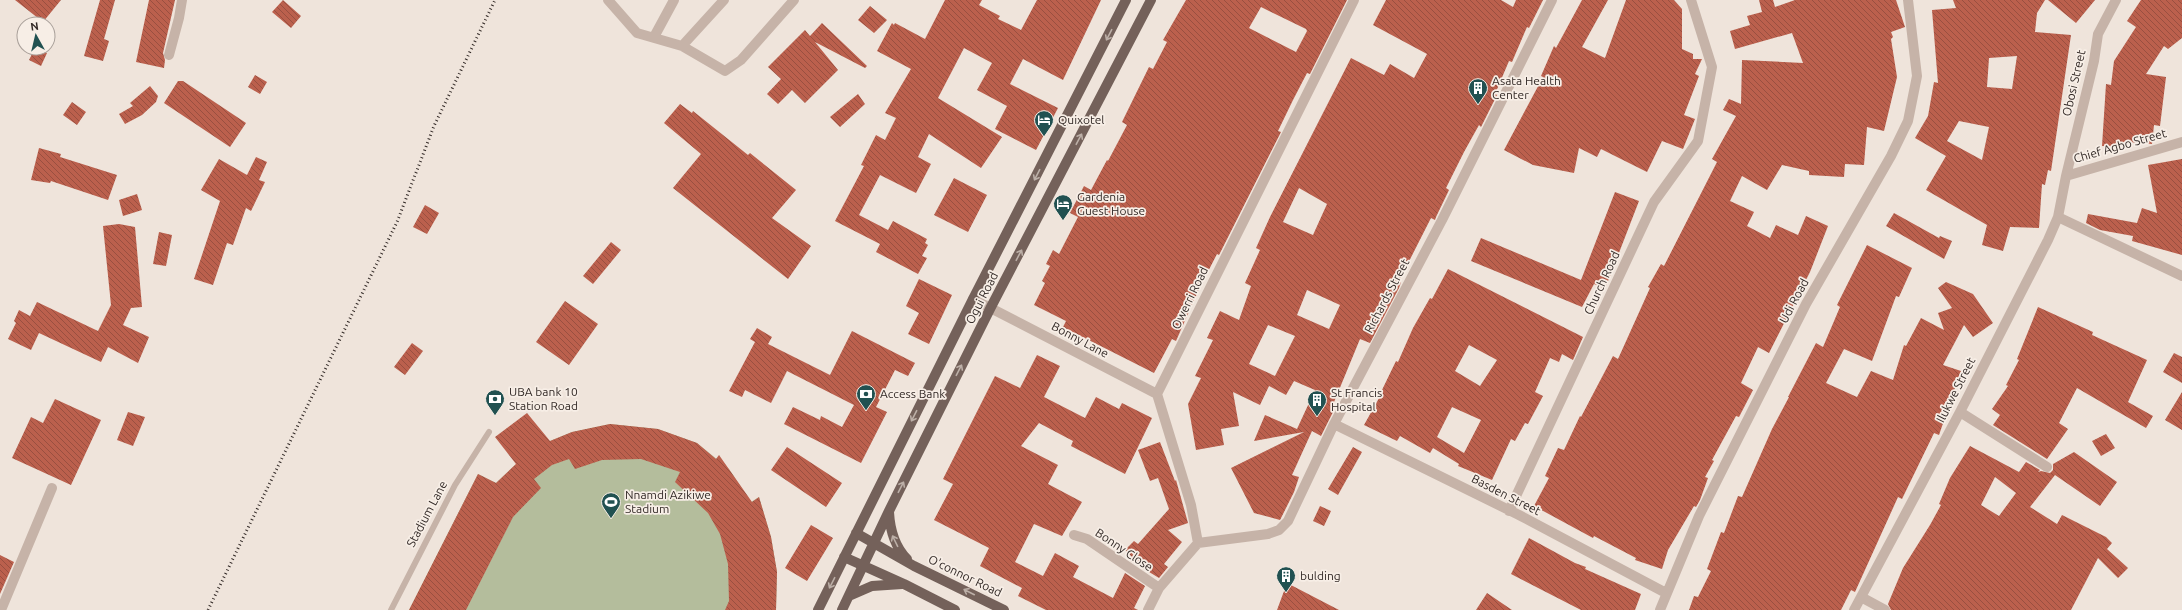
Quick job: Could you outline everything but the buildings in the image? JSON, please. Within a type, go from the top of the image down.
[{"type":"main road","name":"Ogui Road","points":[[818,610],[973,298],[1126,0]]},
{"type":"main road","name":"Ogui Road","points":[[842,610],[889,511],[992,307],[1151,0]]},
{"type":"main road","points":[[889,511],[890,525],[894,542],[914,566]]},
{"type":"main road","name":"O'connor Road","points":[[856,533],[914,566],[1004,610]]},
{"type":"main road","points":[[844,557],[904,584],[955,610]]},
{"type":"main road","points":[[849,596],[872,586],[904,584]]},
{"type":"street","points":[[169,56],[182,0]]},
{"type":"street","points":[[608,0],[637,33],[682,46],[725,71],[742,60],[794,0]]},
{"type":"street","points":[[654,37],[674,0]]},
{"type":"street","points":[[682,46],[724,0]]},
{"type":"street","name":"Owerri Road","points":[[1157,394],[1354,0]]},
{"type":"street","name":"Richards Street","points":[[1198,543],[1268,534],[1278,530],[1288,521],[1334,424],[1442,220],[1552,0]]},
{"type":"street","name":"Church Road","points":[[1509,511],[1654,202],[1698,141],[1712,67],[1691,0]]},
{"type":"street","name":"Udi Road","points":[[1660,610],[1699,516],[1806,304],[1891,156],[1908,121],[1917,76],[1908,0]]},
{"type":"street","name":"Obosi Street","points":[[2066,176],[2094,61],[2098,34],[2116,0]]},
{"type":"street","name":"Chief Agbo Street","points":[[2066,176],[2182,142]]},
{"type":"street","name":"Ilukwe Street","points":[[1854,610],[1960,412],[2046,245],[2058,216],[2066,176]]},
{"type":"street","points":[[2058,216],[2182,276]]},
{"type":"street","name":"Bonny Lane","points":[[973,298],[1157,394]]},
{"type":"street","points":[[1148,610],[1159,588],[1198,543],[1190,505],[1157,394]]},
{"type":"street","points":[[1960,412],[2047,467]]},
{"type":"street","name":"Basden Street","points":[[1334,424],[1509,511],[1666,593]]},
{"type":"street","points":[[1,610],[52,488]]},
{"type":"street","name":"Bonny Close","points":[[1074,535],[1087,539],[1159,588]]},
{"type":"street","points":[[1861,597],[1885,610]]},
{"type":"lane","name":"Stadium Lane","points":[[391,610],[455,485],[489,432]]},
{"type":"green space","name":"Nnamdi Azikiwe Stadium","points":[[610,424],[658,429],[697,443],[729,469],[751,502],[759,497],[771,537],[777,572],[776,610],[409,610],[478,474],[496,483],[533,448],[572,432]]},
{"type":"railway","points":[[208,610],[397,222],[434,126],[495,0]]},
{"type":"place","name":"Asata Health Center","points":[[1478,105]]},
{"type":"place","name":"Quixotel","points":[[1044,137]]},
{"type":"place","name":"Gardenia Guest House","points":[[1063,221]]},
{"type":"place","name":"Access Bank","points":[[866,411]]},
{"type":"place","name":"UBA bank 10 Station Road","points":[[495,416]]},
{"type":"place","name":"St Francis Hospital","points":[[1317,417]]},
{"type":"place","name":"Nnamdi Azikiwe Stadium","points":[[611,519]]},
{"type":"place","name":"bulding","points":[[1286,593]]}]
